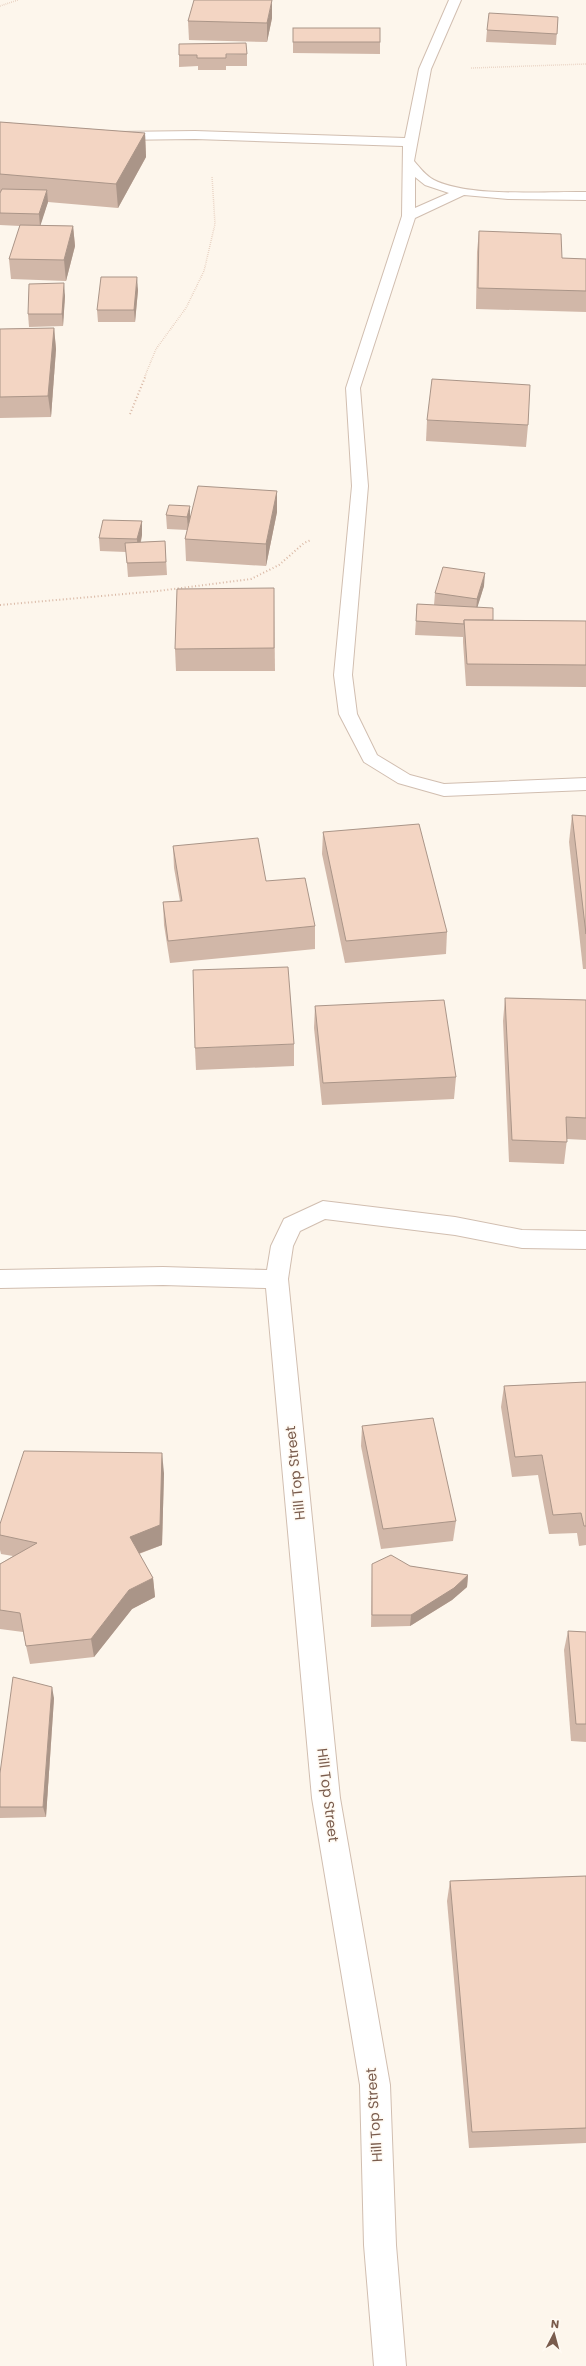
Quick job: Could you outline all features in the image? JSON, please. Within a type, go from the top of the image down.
[{"type":"street","points":[[456,0],[425,69],[410,142],[408,162],[409,216],[353,388],[360,486],[343,675],[348,714],[370,758],[404,779],[444,790],[586,784]]},
{"type":"street","points":[[100,136],[195,135],[410,142]]},
{"type":"street","points":[[408,162],[420,177],[433,184],[463,191],[586,196]]},
{"type":"street","points":[[409,216],[463,191]]},
{"type":"street","name":"Hill Top Street","points":[[390,2366],[380,2245],[375,2085],[326,1798],[276,1279],[282,1246],[292,1225],[323,1210],[455,1226],[522,1239],[586,1240]]},
{"type":"street","points":[[0,1279],[163,1276],[276,1279]]},
{"type":"path","points":[[0,6],[18,0]]},
{"type":"path","points":[[425,69],[586,64]]},
{"type":"path","points":[[130,414],[156,349],[186,308],[204,271],[215,224],[212,173],[195,135]]},
{"type":"path","points":[[0,605],[158,591],[251,579],[279,565],[304,543],[357,522]]},
{"type":"building","points":[[194,0],[272,0],[267,23],[188,21]]},
{"type":"building","points":[[489,13],[558,17],[557,34],[487,30]]},
{"type":"building","points":[[293,28],[380,28],[380,42],[293,42]]},
{"type":"building","points":[[246,43],[247,54],[226,54],[226,58],[197,58],[197,55],[179,55],[179,44]]},
{"type":"building","points":[[0,122],[145,133],[116,184],[0,174]]},
{"type":"building","points":[[2,189],[47,190],[39,214],[0,213],[0,193]]},
{"type":"building","points":[[20,225],[73,226],[64,260],[9,259]]},
{"type":"building","points":[[479,231],[561,234],[562,258],[586,259],[586,291],[478,288]]},
{"type":"building","points":[[101,277],[137,277],[134,310],[97,310]]},
{"type":"building","points":[[64,283],[62,314],[28,314],[29,284]]},
{"type":"building","points":[[54,328],[48,396],[0,397],[0,329]]},
{"type":"building","points":[[432,379],[530,385],[528,425],[427,420]]},
{"type":"building","points":[[198,486],[277,491],[266,544],[185,539]]},
{"type":"building","points":[[169,505],[190,506],[187,517],[166,515]]},
{"type":"building","points":[[103,520],[142,521],[137,539],[99,538]]},
{"type":"building","points":[[165,541],[166,562],[127,563],[125,543]]},
{"type":"building","points":[[443,567],[485,573],[477,599],[435,593]]},
{"type":"building","points":[[274,588],[274,648],[175,649],[177,589]]},
{"type":"building","points":[[417,604],[493,608],[493,620],[464,620],[464,624],[416,621]]},
{"type":"building","points":[[464,620],[586,621],[586,665],[467,664]]},
{"type":"building","points":[[572,815],[586,816],[586,934]]},
{"type":"building","points":[[419,824],[447,932],[346,941],[323,832]]},
{"type":"building","points":[[258,838],[266,881],[305,878],[315,926],[168,941],[163,902],[182,901],[173,846]]},
{"type":"building","points":[[288,967],[294,1044],[195,1048],[193,970]]},
{"type":"building","points":[[505,998],[586,1000],[586,1118],[566,1117],[567,1142],[512,1140]]},
{"type":"building","points":[[444,1000],[456,1077],[323,1083],[315,1006]]},
{"type":"building","points":[[586,1382],[586,1526],[584,1526],[581,1513],[553,1515],[542,1455],[515,1457],[504,1386]]},
{"type":"building","points":[[433,1418],[456,1521],[383,1529],[362,1426]]},
{"type":"building","points":[[24,1451],[162,1453],[160,1525],[130,1537],[153,1578],[129,1590],[91,1639],[26,1646],[20,1613],[0,1610],[0,1564],[37,1543],[0,1535],[0,1524]]},
{"type":"building","points":[[391,1555],[410,1566],[468,1575],[454,1588],[411,1615],[372,1615],[372,1564]]},
{"type":"building","points":[[568,1631],[586,1632],[586,1724],[576,1724]]},
{"type":"building","points":[[13,1677],[52,1687],[43,1807],[0,1807],[0,1773]]},
{"type":"building","points":[[586,1876],[586,2128],[472,2132],[450,1881]]}]
